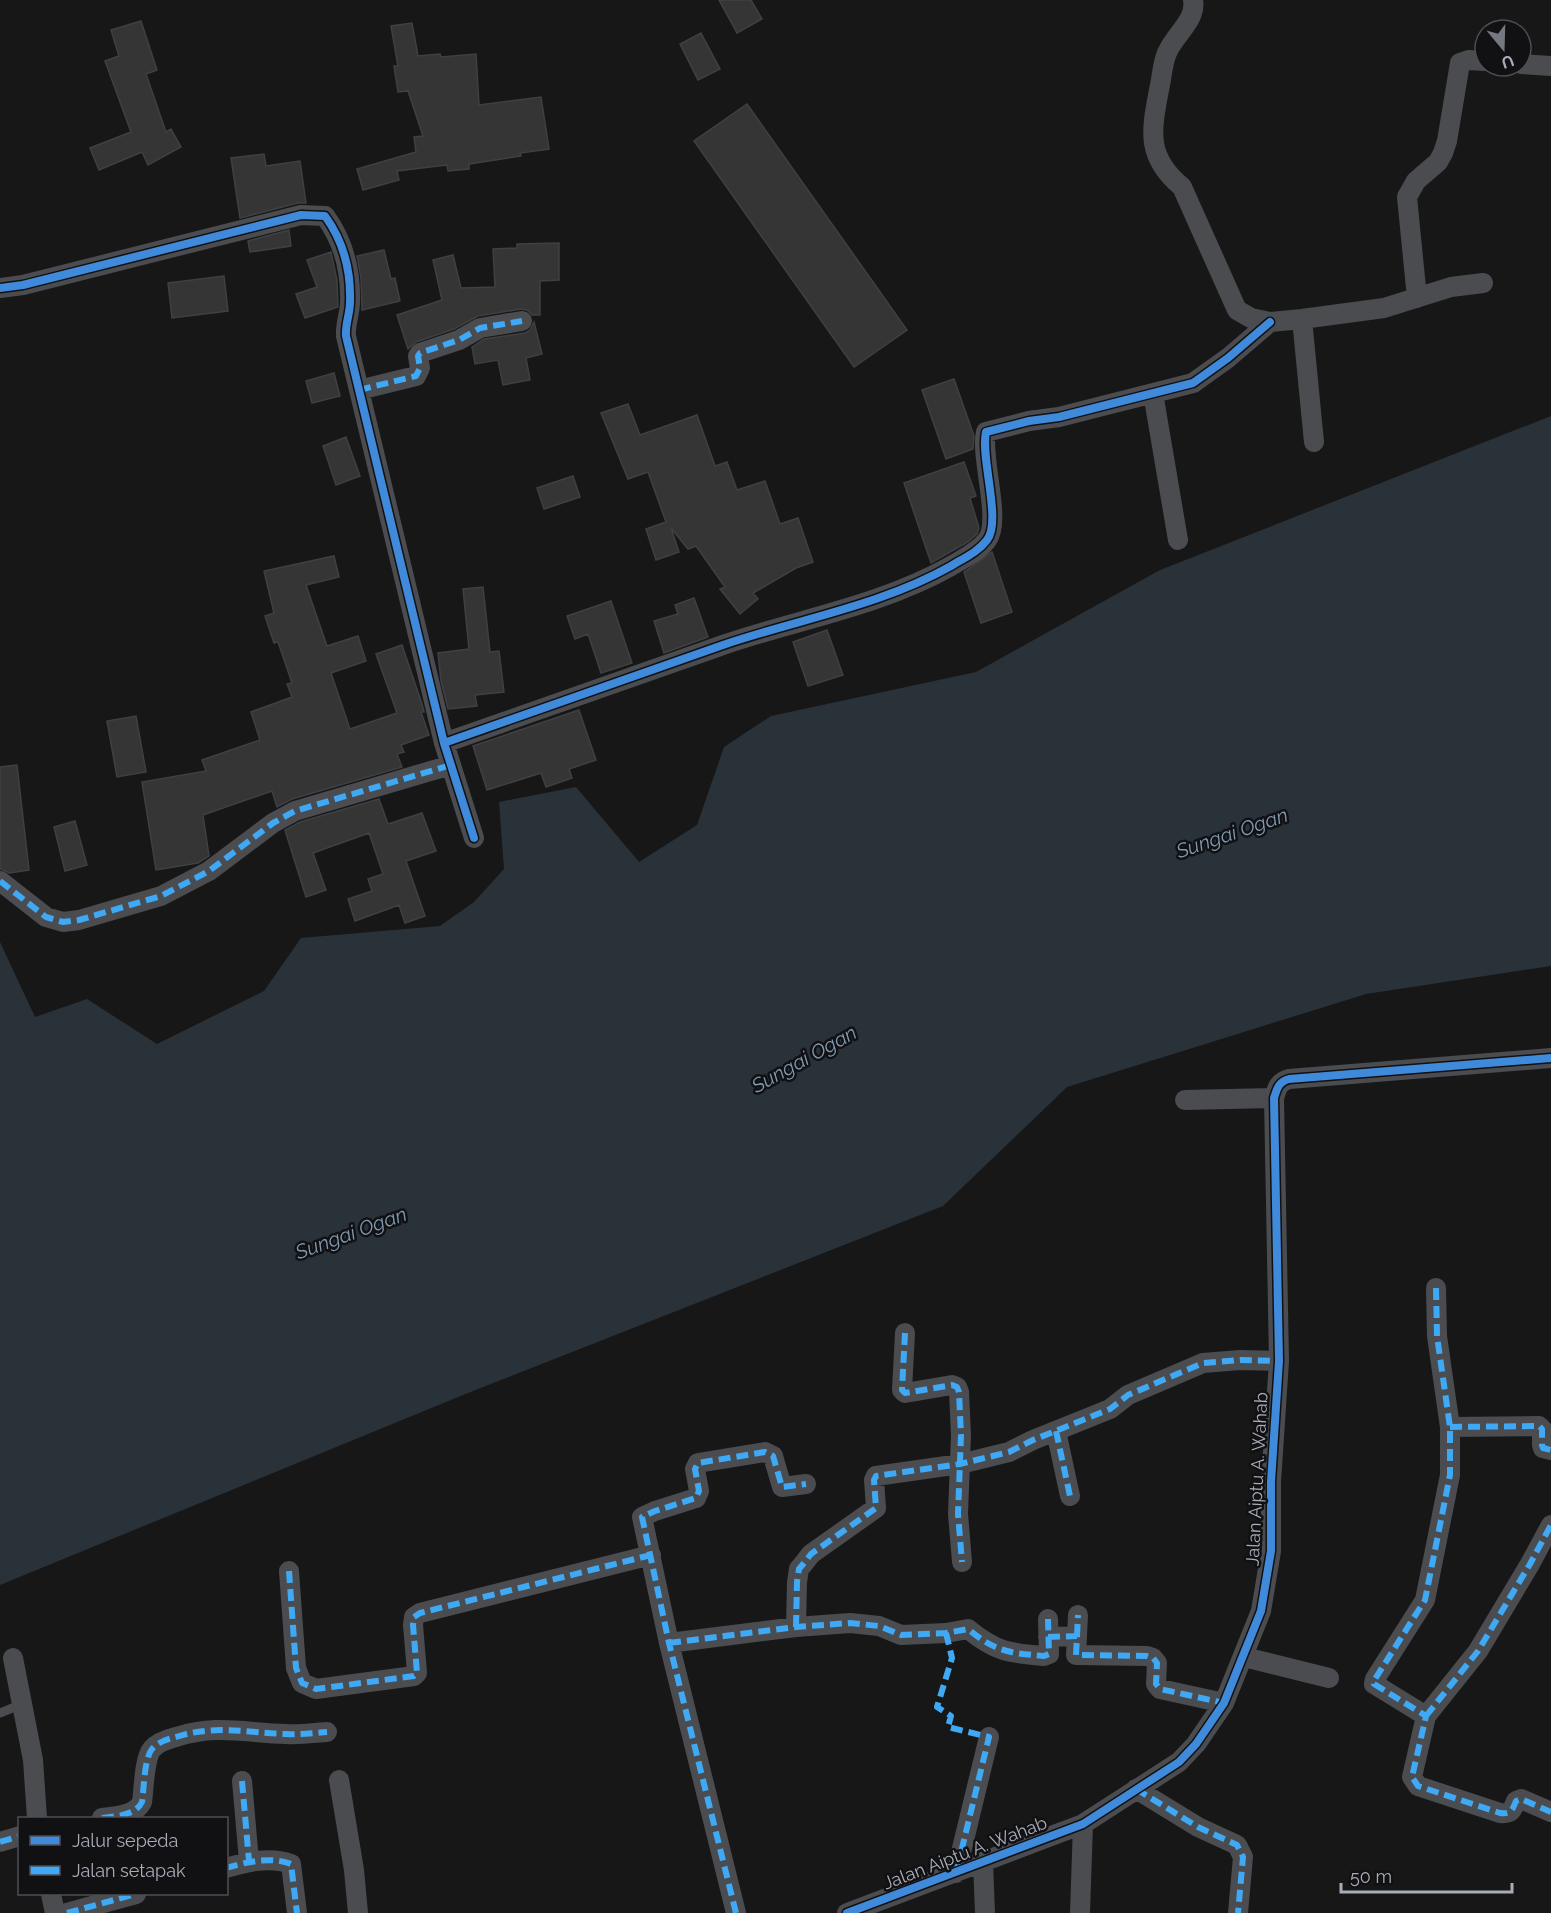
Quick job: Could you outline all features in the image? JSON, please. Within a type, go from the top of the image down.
[{"type":"street","points":[[1193,0],[1194,11],[1167,53],[1152,128],[1157,157],[1169,176],[1182,187],[1237,310],[1251,318],[1270,322],[1302,319],[1384,308],[1451,287],[1483,283]]},
{"type":"street","points":[[1417,298],[1407,197],[1416,181],[1437,162],[1443,153],[1460,63],[1473,60]]},
{"type":"street","points":[[1533,65],[1551,66]]},
{"type":"street","points":[[0,288],[23,285],[302,215],[325,216],[338,235],[347,262],[350,304],[345,326],[346,336],[444,743],[474,838]]},
{"type":"street","points":[[1302,319],[1314,442]]},
{"type":"street","points":[[359,390],[416,376],[420,368],[418,356],[420,353],[459,340],[480,328],[522,321]]},
{"type":"street","points":[[444,743],[773,629],[871,602],[939,572],[976,551],[989,538],[992,528],[989,474],[984,446],[986,432],[1029,421],[1059,417],[1193,383],[1270,322]]},
{"type":"street","points":[[1153,393],[1178,540]]},
{"type":"street","points":[[0,881],[46,917],[63,922],[79,920],[161,896],[209,871],[273,823],[295,811],[451,765]]},
{"type":"street","points":[[1185,1100],[1274,1098],[1278,1085],[1289,1079],[1551,1058]]},
{"type":"street","name":"Jalan Aiptu A. Wahab","points":[[847,1913],[1083,1824],[1179,1762],[1196,1744],[1224,1703],[1261,1611],[1271,1551],[1271,1482],[1279,1361],[1274,1098]]},
{"type":"street","points":[[1426,1716],[1376,1686],[1374,1680],[1425,1599],[1450,1475],[1450,1427],[1437,1336],[1436,1288]]},
{"type":"street","points":[[904,1333],[902,1390],[905,1393],[952,1385],[957,1387],[959,1392],[961,1404],[958,1514],[962,1562]]},
{"type":"street","points":[[796,1627],[799,1569],[812,1554],[876,1508],[874,1480],[876,1476],[960,1464],[1009,1452],[1110,1409],[1128,1395],[1203,1363],[1240,1360],[1279,1361]]},
{"type":"street","points":[[1450,1427],[1539,1426],[1542,1429],[1543,1448],[1551,1450]]},
{"type":"street","points":[[1056,1431],[1070,1496]]},
{"type":"street","points":[[736,1913],[669,1643],[642,1517],[696,1497],[699,1491],[694,1469],[698,1463],[765,1452],[773,1456],[782,1487],[806,1484]]},
{"type":"street","points":[[1551,1525],[1478,1650],[1426,1716],[1412,1777],[1418,1786],[1500,1813],[1511,1812],[1516,1801],[1521,1799],[1551,1812]]},
{"type":"street","points":[[289,1571],[296,1668],[302,1683],[316,1689],[414,1676],[417,1673],[413,1625],[414,1617],[420,1613],[651,1555]]},
{"type":"street","points":[[1077,1615],[1076,1655],[1147,1656],[1153,1658],[1157,1663],[1156,1684],[1160,1689],[1224,1703]]},
{"type":"street","points":[[669,1643],[796,1627],[850,1623],[879,1626],[901,1635],[946,1633],[968,1629],[984,1642],[1007,1653],[1044,1656],[1049,1654],[1048,1628],[1077,1636]]},
{"type":"street","points":[[1244,1657],[1329,1678]]},
{"type":"street","points":[[13,1658],[33,1760],[37,1817]]},
{"type":"street","points":[[107,1817],[134,1812],[138,1809],[142,1802],[149,1755],[153,1747],[164,1741],[211,1729],[286,1734],[327,1732]]},
{"type":"street","points":[[956,1873],[989,1737]]},
{"type":"street","points":[[242,1780],[249,1862]]},
{"type":"street","points":[[339,1780],[354,1870],[358,1913]]},
{"type":"street","points":[[1136,1789],[1198,1827],[1237,1845],[1244,1857],[1238,1913]]},
{"type":"street","points":[[1080,1913],[1083,1824]]},
{"type":"street","points":[[0,1842],[18,1837]]},
{"type":"street","points":[[228,1867],[249,1862],[284,1861],[291,1864],[297,1913]]},
{"type":"street","points":[[983,1862],[985,1913]]},
{"type":"street","points":[[51,1895],[55,1913]]},
{"type":"street","points":[[67,1913],[129,1895]]},
{"type":"lane","points":[[0,1713],[22,1704]]},
{"type":"water","name":"Sungai Ogan","points":[[1551,416],[1551,966],[1366,994],[1067,1087],[943,1206],[468,1393],[0,1585],[0,942],[35,1017],[87,999],[157,1044],[264,991],[301,938],[440,926],[474,902],[504,869],[499,802],[576,787],[639,862],[697,825],[724,747],[771,716],[976,672],[1160,570]]},
{"type":"building","points":[[719,0],[751,0],[762,19],[737,33]]},
{"type":"building","points":[[141,21],[157,70],[146,74],[166,132],[171,129],[181,147],[148,165],[142,152],[99,170],[90,148],[131,132],[105,61],[119,56],[111,30]]},
{"type":"building","points":[[412,23],[418,56],[476,54],[479,105],[541,97],[549,149],[469,164],[469,169],[448,171],[447,165],[397,171],[399,180],[363,190],[357,169],[416,152],[414,137],[423,136],[408,91],[398,92],[394,66],[398,66],[391,26]]},
{"type":"building","points":[[701,33],[720,69],[698,80],[680,44]]},
{"type":"building","points":[[747,104],[907,330],[854,367],[694,141]]},
{"type":"building","points":[[264,154],[266,166],[300,161],[306,203],[240,218],[231,158]]},
{"type":"building","points":[[289,230],[291,246],[250,252],[248,241]]},
{"type":"building","points":[[559,243],[559,280],[540,281],[540,315],[532,315],[527,310],[521,309],[478,316],[454,329],[416,342],[408,349],[397,315],[442,300],[433,260],[453,255],[461,288],[495,287],[493,249],[517,248],[517,244]]},
{"type":"building","points":[[384,250],[391,279],[395,278],[400,301],[362,310],[361,278],[357,256]]},
{"type":"building","points":[[331,252],[337,280],[338,307],[305,318],[296,294],[317,287],[307,260]]},
{"type":"building","points":[[224,276],[228,311],[172,318],[168,283]]},
{"type":"building","points":[[534,322],[542,354],[526,358],[530,380],[503,385],[498,360],[475,364],[472,347],[484,339],[525,333],[530,330]]},
{"type":"building","points":[[334,373],[340,396],[312,403],[306,381]]},
{"type":"building","points":[[954,379],[974,436],[973,449],[946,459],[922,390]]},
{"type":"building","points":[[628,404],[640,435],[697,415],[715,466],[727,462],[737,490],[765,481],[780,524],[798,518],[813,562],[796,568],[753,593],[758,599],[740,614],[720,589],[725,587],[696,546],[688,549],[671,528],[679,552],[656,560],[646,529],[666,522],[648,472],[628,479],[601,413]]},
{"type":"building","points":[[346,437],[360,476],[336,485],[323,446]]},
{"type":"building","points":[[964,462],[976,496],[970,498],[979,528],[977,534],[968,542],[931,563],[904,483]]},
{"type":"building","points":[[573,476],[580,497],[544,509],[537,488]]},
{"type":"building","points":[[992,552],[1012,612],[981,623],[964,572]]},
{"type":"building","points":[[334,556],[339,577],[306,585],[327,646],[358,636],[366,661],[331,673],[350,729],[397,713],[376,654],[402,645],[422,704],[424,712],[421,712],[429,735],[401,745],[404,752],[397,754],[402,767],[292,799],[277,807],[272,791],[203,815],[209,856],[198,863],[156,870],[142,782],[206,771],[202,760],[260,740],[251,712],[292,697],[287,684],[292,683],[278,642],[274,643],[265,616],[274,613],[264,571]]},
{"type":"building","points":[[483,587],[490,652],[499,651],[504,692],[475,695],[477,706],[448,709],[441,681],[438,653],[469,649],[463,589]]},
{"type":"building","points":[[694,598],[708,637],[664,653],[654,621],[678,614],[675,605]]},
{"type":"building","points":[[611,601],[632,663],[601,673],[588,634],[575,639],[567,616]]},
{"type":"building","points":[[827,630],[843,675],[808,686],[793,642]]},
{"type":"building","points":[[579,710],[596,760],[569,769],[572,778],[546,787],[541,773],[487,790],[473,746]]},
{"type":"building","points":[[136,716],[146,772],[117,777],[107,721]]},
{"type":"building","points":[[17,765],[29,870],[9,873],[0,869],[0,767]]},
{"type":"building","points":[[379,799],[388,824],[422,813],[436,851],[406,861],[425,916],[405,923],[399,905],[355,921],[348,899],[372,891],[368,879],[383,874],[369,833],[313,853],[326,890],[306,897],[285,830],[300,822]]},
{"type":"building","points":[[75,821],[87,865],[65,871],[54,827]]},
{"type":"marked path","points":[[359,390],[416,376],[420,368],[418,356],[420,353],[459,340],[480,328],[522,321]]},
{"type":"marked path","points":[[0,881],[46,917],[63,922],[79,920],[161,896],[209,871],[273,823],[295,811],[451,765]]},
{"type":"marked path","points":[[1436,1288],[1437,1336],[1450,1427],[1450,1475],[1425,1600],[1374,1684],[1426,1716],[1412,1777],[1418,1786],[1500,1813],[1511,1811],[1516,1801],[1521,1799],[1551,1812]]},
{"type":"marked path","points":[[905,1333],[902,1390],[905,1393],[952,1385],[957,1387],[959,1392],[961,1435],[958,1514],[962,1562]]},
{"type":"marked path","points":[[796,1627],[799,1569],[811,1554],[876,1508],[874,1480],[876,1476],[960,1464],[1009,1452],[1110,1409],[1128,1395],[1203,1363],[1240,1360],[1279,1361]]},
{"type":"marked path","points":[[1450,1427],[1539,1426],[1542,1429],[1543,1448],[1551,1450]]},
{"type":"marked path","points":[[1056,1431],[1070,1496]]},
{"type":"marked path","points":[[736,1913],[669,1643],[642,1517],[696,1498],[699,1491],[695,1469],[698,1463],[765,1452],[773,1456],[782,1487],[806,1484]]},
{"type":"marked path","points":[[1426,1716],[1478,1651],[1551,1525]]},
{"type":"marked path","points":[[289,1571],[296,1668],[302,1683],[316,1689],[414,1676],[417,1673],[413,1625],[414,1617],[420,1613],[651,1555]]},
{"type":"marked path","points":[[1077,1636],[1078,1615]]},
{"type":"marked path","points":[[669,1643],[796,1627],[850,1623],[879,1626],[901,1635],[946,1633],[968,1629],[1003,1650],[1044,1656],[1049,1654],[1048,1619]]},
{"type":"marked path","points":[[946,1633],[952,1658],[937,1707],[951,1716],[948,1727],[989,1737],[956,1873]]},
{"type":"marked path","points":[[1048,1637],[1077,1636],[1076,1655],[1153,1658],[1157,1663],[1156,1684],[1160,1689],[1224,1703]]},
{"type":"marked path","points":[[108,1817],[125,1814],[139,1807],[142,1802],[149,1754],[154,1747],[166,1740],[191,1733],[218,1730],[291,1734],[327,1732]]},
{"type":"marked path","points":[[242,1781],[249,1861]]},
{"type":"marked path","points":[[1136,1789],[1198,1827],[1237,1845],[1243,1857],[1238,1913]]},
{"type":"marked path","points":[[0,1842],[18,1837]]},
{"type":"marked path","points":[[228,1868],[267,1860],[291,1864],[297,1913]]},
{"type":"marked path","points":[[67,1913],[132,1895]]},
{"type":"cycle path","points":[[0,288],[23,285],[301,215],[325,216],[342,246],[348,268],[350,306],[346,336],[444,743],[474,838]]},
{"type":"cycle path","points":[[444,743],[723,645],[868,602],[924,580],[975,551],[987,540],[991,531],[992,504],[986,457],[986,432],[1029,421],[1059,417],[1193,383],[1228,358],[1270,322]]},
{"type":"cycle path","points":[[847,1913],[1083,1824],[1179,1762],[1196,1744],[1224,1703],[1261,1611],[1271,1551],[1271,1482],[1279,1361],[1274,1098],[1280,1084],[1289,1079],[1551,1058]]}]
